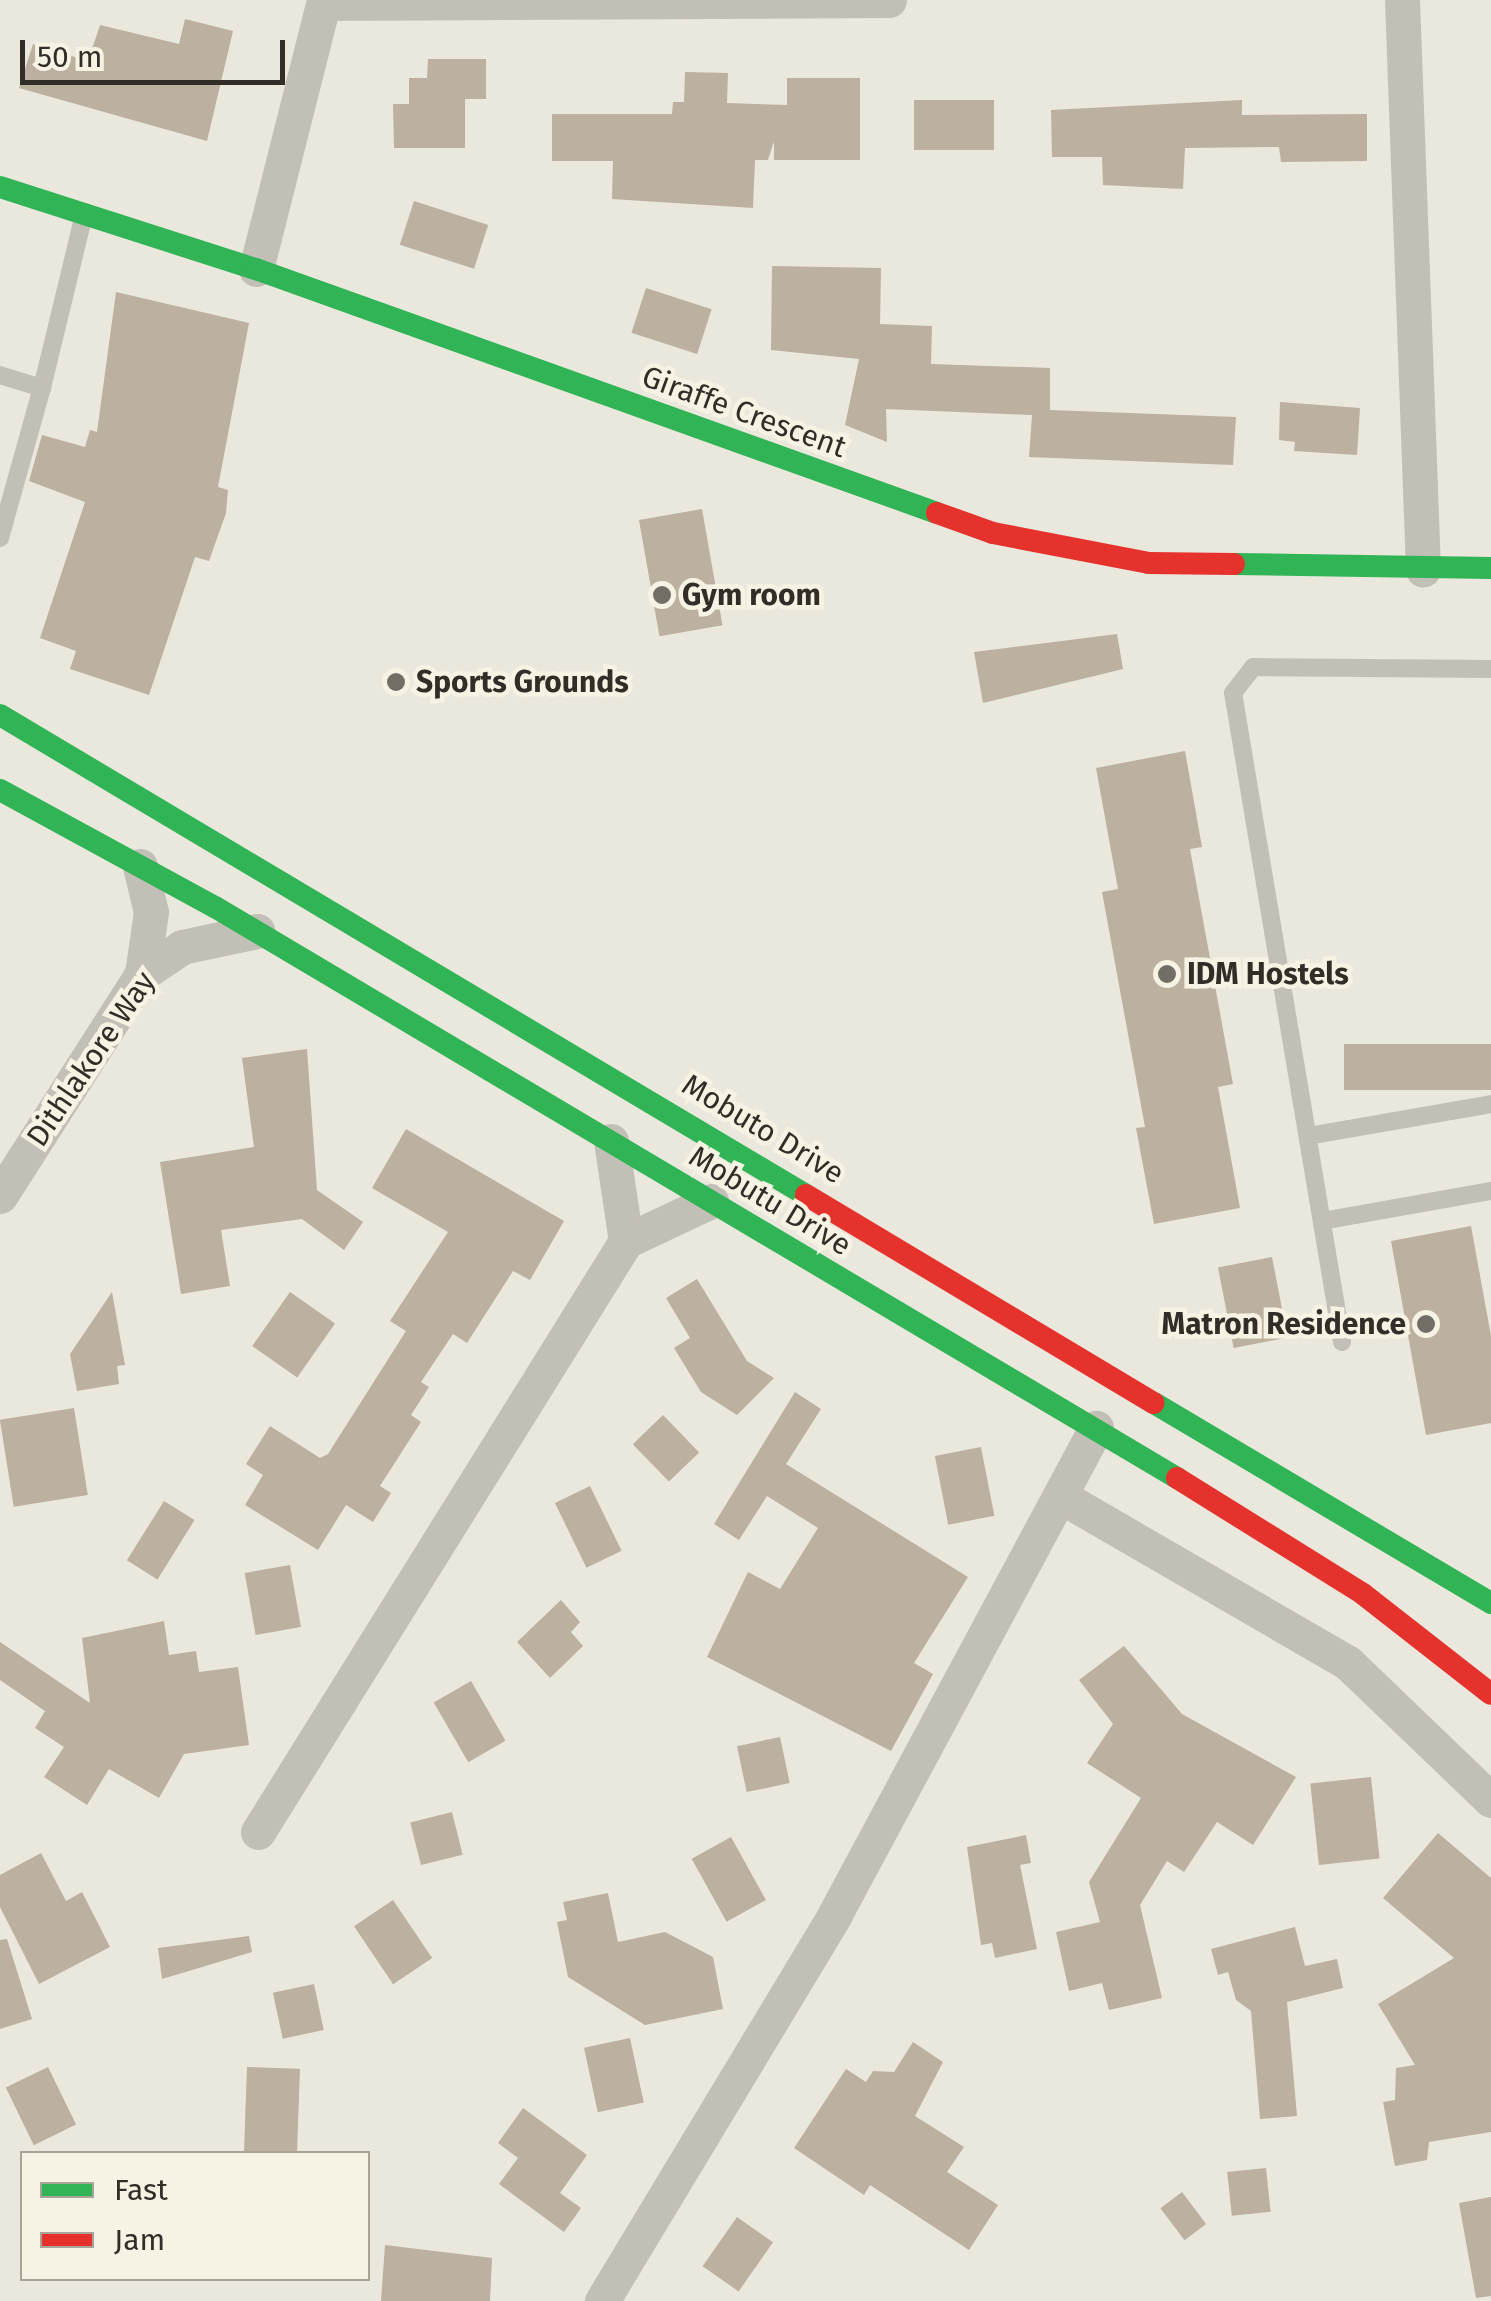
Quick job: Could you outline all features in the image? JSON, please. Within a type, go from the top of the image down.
[{"type":"main road","name":"Giraffe Crescent","points":[[0,187],[256,269],[993,533],[1149,562],[1423,570],[1491,568]]},
{"type":"main road","name":"Mobuto Drive","points":[[0,715],[1491,1603]]},
{"type":"main road","name":"Mobutu Drive","points":[[0,790],[257,931],[1096,1428],[1363,1594],[1491,1694]]},
{"type":"street","points":[[256,269],[324,1],[889,0]]},
{"type":"street","points":[[1402,0],[1423,570]]},
{"type":"street","points":[[140,866],[151,912],[142,974]]},
{"type":"street","name":"Dithlakore Way","points":[[0,1196],[142,974],[182,948],[257,931]]},
{"type":"street","points":[[610,1141],[626,1241]]},
{"type":"street","points":[[258,1832],[626,1241],[711,1201]]},
{"type":"street","points":[[602,2301],[836,1914],[1096,1428]]},
{"type":"street","points":[[1060,1496],[1348,1663],[1491,1800]]},
{"type":"lane","points":[[0,538],[8,478],[42,388],[84,214]]},
{"type":"lane","points":[[0,375],[42,388]]},
{"type":"lane","points":[[1342,1342],[1233,692],[1253,667],[1491,669]]},
{"type":"lane","points":[[1308,1136],[1491,1104]]},
{"type":"lane","points":[[1322,1222],[1491,1191]]},
{"type":"building","points":[[185,19],[233,31],[207,141],[19,88],[33,44],[88,61],[100,25],[179,44]]},
{"type":"building","points":[[428,59],[486,59],[486,99],[465,99],[465,148],[394,148],[393,104],[409,104],[409,78],[427,78]]},
{"type":"building","points":[[685,72],[728,73],[727,103],[787,105],[787,78],[860,78],[860,160],[774,160],[774,141],[768,160],[755,160],[753,208],[612,199],[613,161],[552,161],[552,114],[672,114],[673,102],[684,102]]},
{"type":"building","points":[[914,100],[994,100],[994,150],[914,150]]},
{"type":"building","points":[[1242,100],[1242,115],[1367,114],[1367,161],[1281,162],[1279,147],[1185,148],[1183,189],[1103,185],[1102,157],[1052,157],[1051,110]]},
{"type":"building","points":[[414,201],[488,225],[474,269],[400,245]]},
{"type":"building","points":[[772,266],[881,268],[880,324],[932,326],[931,364],[1050,368],[1050,410],[1236,417],[1233,465],[1029,457],[1032,415],[886,409],[887,442],[845,425],[859,359],[771,350]]},
{"type":"building","points":[[646,288],[712,309],[697,354],[631,333]]},
{"type":"building","points":[[116,292],[249,323],[218,487],[228,490],[226,513],[209,561],[195,557],[149,695],[70,669],[76,651],[40,638],[85,502],[29,481],[42,435],[85,447],[90,430],[97,432]]},
{"type":"building","points":[[1280,402],[1360,408],[1357,455],[1294,451],[1295,442],[1279,440]]},
{"type":"building","points":[[702,509],[722,625],[659,636],[639,520]]},
{"type":"building","points":[[1117,634],[1123,669],[983,703],[974,652]]},
{"type":"building","points":[[1185,751],[1202,847],[1190,849],[1233,1084],[1218,1087],[1240,1208],[1154,1224],[1136,1128],[1145,1127],[1102,892],[1118,889],[1096,768]]},
{"type":"building","points":[[1344,1044],[1491,1044],[1491,1090],[1344,1090]]},
{"type":"building","points":[[307,1049],[317,1190],[363,1222],[344,1250],[302,1219],[221,1230],[230,1286],[181,1294],[160,1162],[254,1147],[242,1058]]},
{"type":"building","points":[[406,1129],[564,1221],[530,1280],[513,1271],[467,1343],[453,1334],[421,1382],[429,1387],[411,1415],[421,1422],[380,1486],[391,1493],[373,1522],[346,1505],[318,1550],[245,1505],[263,1475],[246,1464],[270,1426],[320,1458],[328,1454],[406,1331],[390,1321],[448,1232],[372,1188]]},
{"type":"building","points":[[1471,1226],[1491,1336],[1491,1423],[1426,1435],[1391,1241]]},
{"type":"building","points":[[1272,1257],[1288,1337],[1234,1348],[1218,1267]]},
{"type":"building","points":[[697,1279],[747,1361],[774,1378],[737,1415],[701,1392],[674,1348],[690,1338],[666,1298]]},
{"type":"building","points":[[112,1292],[125,1365],[117,1366],[119,1384],[77,1391],[70,1354]]},
{"type":"building","points":[[290,1292],[335,1324],[297,1378],[252,1346]]},
{"type":"building","points":[[795,1392],[821,1409],[786,1464],[968,1577],[914,1663],[933,1674],[891,1751],[707,1657],[748,1572],[780,1589],[818,1528],[767,1496],[739,1540],[714,1524]]},
{"type":"building","points":[[74,1408],[88,1495],[14,1507],[0,1420]]},
{"type":"building","points":[[663,1415],[699,1452],[669,1482],[633,1444]]},
{"type":"building","points":[[981,1447],[994,1516],[948,1525],[935,1456]]},
{"type":"building","points":[[590,1486],[622,1551],[587,1568],[555,1503]]},
{"type":"building","points":[[164,1501],[195,1520],[157,1579],[127,1560]]},
{"type":"building","points":[[290,1565],[301,1627],[256,1635],[245,1573]]},
{"type":"building","points":[[561,1600],[580,1622],[571,1632],[583,1646],[550,1678],[517,1642]]},
{"type":"building","points":[[164,1621],[169,1655],[196,1651],[199,1672],[238,1667],[249,1745],[184,1754],[159,1798],[109,1769],[87,1805],[44,1777],[64,1747],[35,1728],[45,1711],[0,1680],[0,1642],[90,1703],[82,1638]]},
{"type":"building","points":[[1124,1646],[1182,1714],[1296,1777],[1253,1845],[1217,1822],[1184,1872],[1167,1861],[1140,1905],[1162,1998],[1109,2010],[1102,1983],[1069,1991],[1056,1932],[1100,1922],[1089,1882],[1141,1798],[1087,1763],[1113,1724],[1079,1680]]},
{"type":"building","points":[[471,1681],[506,1741],[468,1762],[434,1702]]},
{"type":"building","points":[[780,1737],[790,1783],[747,1792],[737,1746]]},
{"type":"building","points":[[1371,1777],[1380,1859],[1319,1865],[1310,1783]]},
{"type":"building","points":[[452,1812],[463,1855],[421,1865],[410,1822]]},
{"type":"building","points":[[1438,1833],[1491,1878],[1491,2132],[1429,2142],[1427,2160],[1395,2166],[1383,2102],[1395,2100],[1396,2068],[1415,2065],[1378,2004],[1454,1958],[1383,1898]]},
{"type":"building","points":[[1026,1835],[1031,1863],[1020,1865],[1037,1949],[995,1958],[992,1943],[981,1945],[967,1847]]},
{"type":"building","points":[[731,1837],[766,1900],[727,1922],[692,1859]]},
{"type":"building","points":[[41,1853],[66,1901],[82,1892],[110,1947],[39,1984],[0,1907],[0,1875]]},
{"type":"building","points":[[608,1893],[618,1942],[665,1932],[713,1957],[723,2009],[645,2025],[568,1977],[557,1922],[567,1920],[563,1902]]},
{"type":"building","points":[[393,1900],[432,1958],[393,1984],[354,1926]]},
{"type":"building","points":[[1295,1927],[1305,1966],[1337,1959],[1343,1988],[1287,2002],[1297,2116],[1260,2119],[1251,2011],[1236,2000],[1228,1972],[1218,1975],[1211,1949]]},
{"type":"building","points":[[249,1936],[252,1952],[162,1979],[158,1948]]},
{"type":"building","points":[[7,1939],[32,2019],[0,2029],[0,1940]]},
{"type":"building","points":[[314,1984],[324,2030],[283,2039],[273,1993]]},
{"type":"building","points":[[630,2038],[644,2103],[598,2112],[584,2048]]},
{"type":"building","points":[[913,2042],[943,2062],[915,2116],[964,2147],[947,2172],[998,2205],[969,2250],[870,2185],[864,2195],[794,2148],[846,2069],[866,2082],[873,2071],[894,2072]]},
{"type":"building","points":[[48,2067],[76,2125],[34,2145],[6,2088]]},
{"type":"building","points":[[247,2067],[300,2069],[297,2151],[244,2151]]},
{"type":"building","points":[[523,2108],[587,2155],[560,2193],[581,2208],[564,2232],[499,2184],[518,2158],[498,2143]]},
{"type":"building","points":[[1266,2168],[1271,2212],[1232,2216],[1227,2172]]},
{"type":"building","points":[[1182,2192],[1206,2224],[1185,2240],[1160,2208]]},
{"type":"building","points":[[1491,2197],[1491,2296],[1476,2298],[1459,2203]]},
{"type":"building","points":[[737,2217],[773,2242],[739,2291],[703,2266]]},
{"type":"building","points":[[385,2245],[492,2258],[490,2301],[381,2301]]},
{"type":"traffic: fast","points":[[0,187],[256,269],[937,513]]},
{"type":"traffic: fast","points":[[1234,564],[1491,568]]},
{"type":"traffic: fast","points":[[0,715],[806,1195]]},
{"type":"traffic: fast","points":[[0,790],[215,907],[1177,1478]]},
{"type":"traffic: fast","points":[[1154,1403],[1491,1603]]},
{"type":"traffic: jam","points":[[937,513],[993,533],[1149,563],[1234,564]]},
{"type":"traffic: jam","points":[[806,1195],[1154,1403]]},
{"type":"traffic: jam","points":[[1177,1478],[1363,1594],[1491,1694]]},
{"type":"place","name":"Gym room","points":[[662,595]]},
{"type":"place","name":"Sports Grounds","points":[[396,682]]},
{"type":"place","name":"IDM Hostels","points":[[1167,974]]},
{"type":"place","name":"Matron Residence","points":[[1426,1324]]}]
